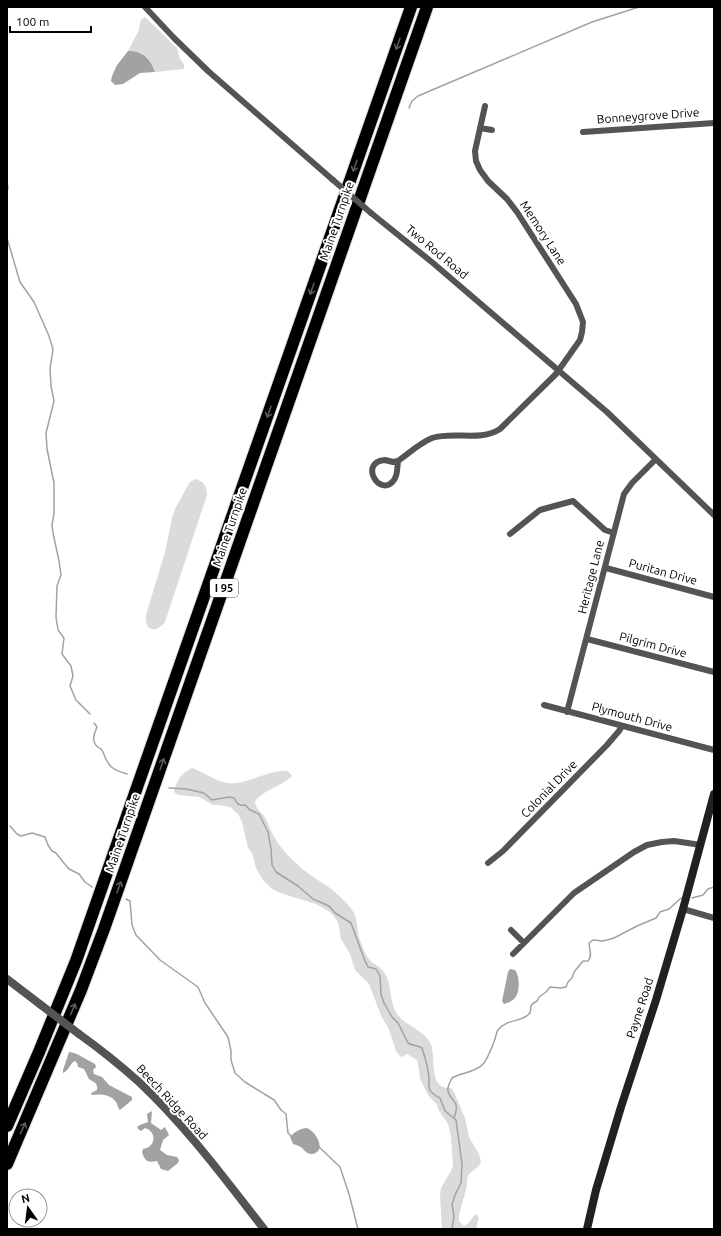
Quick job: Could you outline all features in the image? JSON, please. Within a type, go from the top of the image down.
[{"type":"highway","name":"Maine Turnpike","points":[[7,1126],[76,961],[411,7]]},
{"type":"highway","name":"Maine Turnpike","points":[[7,1164],[72,1011],[104,929],[427,7]]},
{"type":"main road","name":"Payne Road","points":[[587,1229],[598,1182],[620,1106],[656,1000],[683,910],[714,794]]},
{"type":"street","name":"Two Rod Road","points":[[144,7],[208,71],[371,213],[437,266],[606,412],[714,515]]},
{"type":"street","name":"Memory Lane","points":[[398,461],[432,438],[443,436],[484,435],[497,431],[513,418],[558,371],[580,340],[583,327],[580,313],[574,299],[515,209],[488,181],[480,170],[476,161],[475,151],[485,106]]},
{"type":"street","name":"Bonneygrove Drive","points":[[584,132],[714,123]]},
{"type":"street","points":[[480,128],[492,130]]},
{"type":"street","name":"Heritage Lane","points":[[567,712],[606,568],[623,498],[627,489],[656,459]]},
{"type":"street","points":[[385,460],[393,462],[398,461],[396,475],[392,482],[382,485],[374,479],[372,471],[377,462],[385,460]]},
{"type":"street","points":[[510,534],[540,510],[573,501],[605,530],[614,533]]},
{"type":"street","name":"Puritan Drive","points":[[606,568],[714,597]]},
{"type":"street","name":"Pilgrim Drive","points":[[587,639],[714,672]]},
{"type":"street","name":"Plymouth Drive","points":[[544,705],[714,750]]},
{"type":"street","name":"Colonial Drive","points":[[488,863],[504,851],[607,745],[622,726]]},
{"type":"street","points":[[513,954],[574,893],[640,848],[654,843],[668,842],[684,842],[701,846]]},
{"type":"street","points":[[683,910],[714,918]]},
{"type":"street","points":[[511,930],[524,943]]},
{"type":"street","name":"Beech Ridge Road","points":[[7,979],[121,1066],[151,1094],[179,1124],[264,1229]]},
{"type":"shaded area","points":[[145,17],[177,48],[180,59],[184,64],[184,69],[155,72],[146,56],[138,52],[128,51],[138,32],[141,20]]},
{"type":"shaded area","points":[[128,51],[138,52],[145,56],[151,63],[155,72],[140,73],[123,84],[115,85],[111,81],[112,76],[117,65]]},
{"type":"shaded area","points":[[196,479],[201,481],[204,485],[207,495],[165,622],[158,628],[151,629],[147,625],[146,615],[165,552],[172,518],[175,509],[188,485]]},
{"type":"shaded area","points":[[192,768],[227,783],[241,782],[281,771],[288,771],[292,776],[288,780],[259,797],[255,801],[256,806],[264,816],[275,839],[288,855],[308,873],[333,890],[352,909],[356,917],[358,933],[367,955],[370,960],[387,976],[392,1002],[396,1012],[404,1021],[424,1035],[431,1044],[436,1079],[439,1084],[444,1087],[451,1088],[454,1092],[465,1118],[469,1137],[479,1154],[481,1162],[479,1166],[469,1174],[459,1215],[459,1221],[464,1226],[476,1214],[479,1218],[476,1229],[442,1229],[441,1188],[453,1165],[451,1137],[448,1124],[437,1105],[428,1095],[420,1079],[417,1060],[407,1054],[402,1057],[396,1051],[388,1027],[382,1018],[369,984],[355,970],[350,954],[341,939],[338,922],[330,912],[316,904],[283,894],[272,889],[263,880],[256,868],[252,853],[248,848],[242,822],[238,814],[230,807],[213,805],[199,797],[178,795],[174,792],[180,777]]},
{"type":"shaded area","points":[[510,969],[515,970],[517,973],[519,988],[514,999],[504,1004],[502,1001],[508,972]]},
{"type":"shaded area","points":[[69,1052],[79,1055],[95,1064],[96,1067],[93,1070],[94,1074],[102,1077],[109,1085],[132,1097],[132,1100],[120,1110],[114,1099],[111,1097],[92,1095],[91,1093],[97,1090],[96,1084],[89,1079],[84,1069],[78,1067],[75,1061],[67,1071],[63,1073]]},
{"type":"shaded area","points":[[152,1111],[151,1123],[161,1130],[165,1127],[169,1135],[163,1140],[160,1150],[167,1155],[177,1157],[179,1160],[178,1163],[168,1171],[161,1169],[157,1161],[147,1161],[142,1152],[143,1149],[150,1146],[153,1136],[149,1130],[145,1128],[141,1131],[137,1127],[148,1122],[147,1114]]},
{"type":"shaded area","points":[[307,1128],[317,1137],[320,1146],[317,1152],[312,1154],[293,1144],[290,1137],[294,1133]]},
{"type":"waterway","points":[[409,108],[412,101],[418,96],[592,22],[639,7]]},
{"type":"waterway","points":[[7,182],[7,191]]},
{"type":"waterway","points":[[7,238],[20,282],[34,302],[53,349],[50,369],[54,401],[46,433],[47,449],[54,483],[54,514],[52,525],[61,575],[57,586],[56,617],[58,630],[64,638],[62,654],[71,666],[73,676],[70,686],[76,700],[90,714]]},
{"type":"waterway","points":[[94,723],[97,727],[94,743],[102,749],[111,767],[127,774]]},
{"type":"waterway","points":[[169,788],[186,789],[204,793],[212,800],[229,797],[234,798],[238,804],[245,805],[250,810],[259,814],[268,832],[272,865],[276,872],[298,886],[313,899],[329,906],[335,913],[351,923],[368,967],[376,969],[380,976],[381,994],[384,1003],[392,1017],[398,1023],[408,1043],[422,1048],[428,1068],[430,1090],[433,1094],[440,1098],[445,1111],[456,1120],[462,1164],[461,1183],[452,1205],[454,1216],[452,1229]]},
{"type":"waterway","points":[[10,826],[17,834],[21,836],[32,833],[45,837],[52,851],[56,853],[69,869],[79,874],[85,882],[92,887]]},
{"type":"waterway","points":[[692,898],[703,895],[708,889],[714,887]]},
{"type":"waterway","points":[[454,1118],[456,1104],[449,1095],[448,1089],[452,1078],[473,1071],[483,1064],[490,1052],[497,1031],[502,1026],[528,1015],[531,1012],[533,1003],[537,1001],[539,997],[550,987],[566,987],[574,972],[583,961],[588,961],[591,955],[589,943],[593,940],[603,941],[614,938],[656,918],[660,912],[669,909],[681,898]]},
{"type":"waterway","points":[[126,899],[130,901],[132,925],[136,935],[160,960],[198,987],[205,1003],[228,1037],[231,1060],[235,1073],[245,1082],[274,1100],[286,1114],[288,1133],[292,1137]]},
{"type":"waterway","points":[[318,1146],[340,1167],[358,1229]]}]
